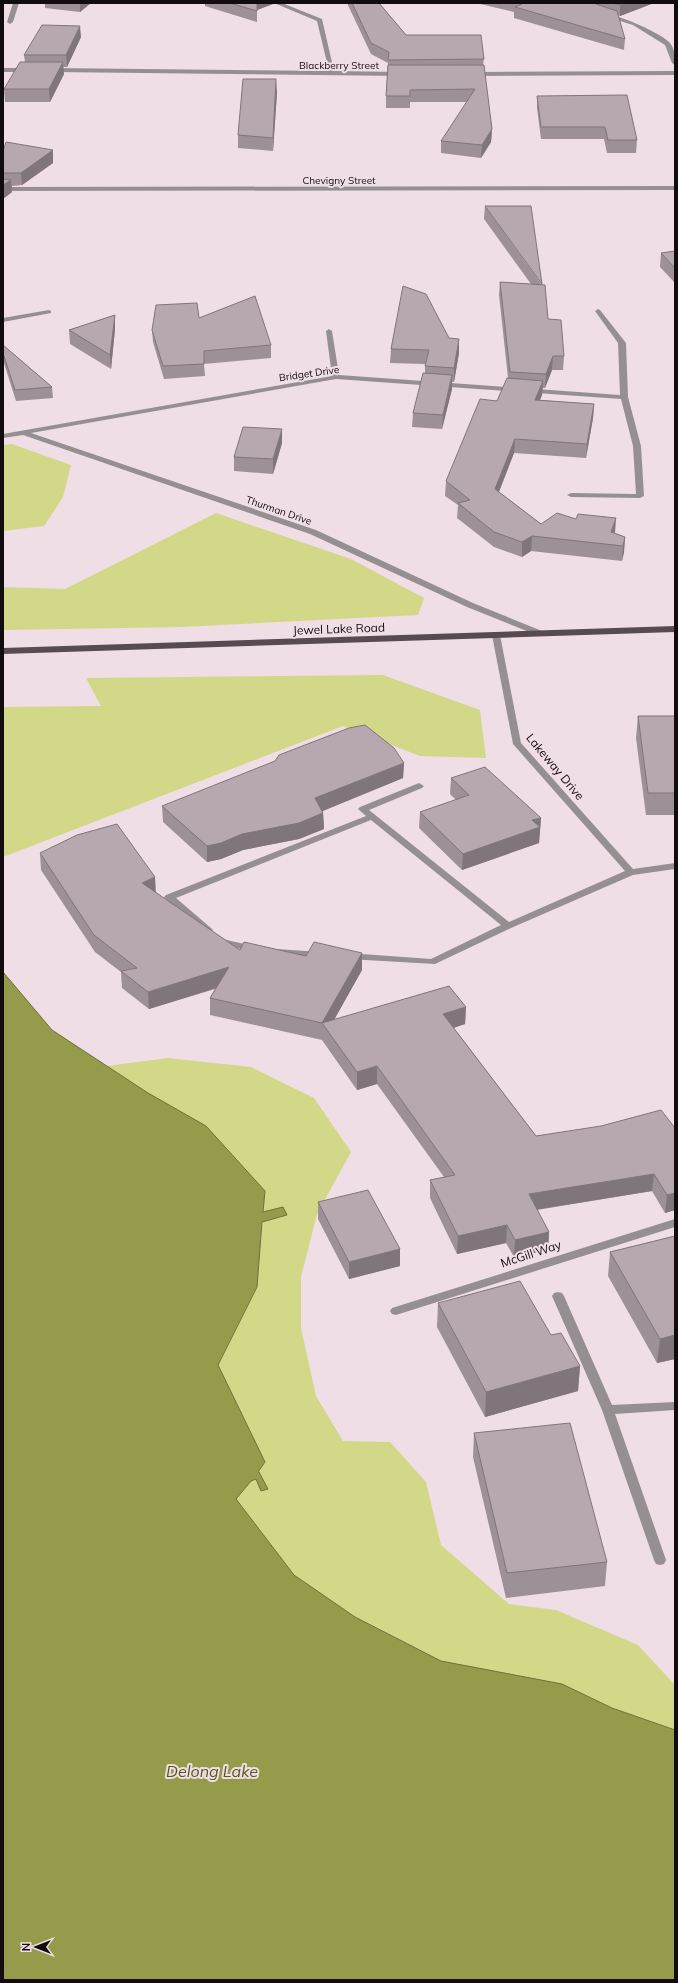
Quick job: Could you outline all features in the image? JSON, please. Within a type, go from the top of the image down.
[{"type":"main road","name":"Jewel Lake Road","points":[[3,651],[675,629]]},
{"type":"street","points":[[10,22],[16,3]]},
{"type":"street","points":[[277,3],[320,20],[332,74]]},
{"type":"street","points":[[598,12],[635,24],[668,44],[675,63]]},
{"type":"street","points":[[3,70],[34,70]]},
{"type":"street","name":"Blackberry Street","points":[[42,70],[412,74]]},
{"type":"street","points":[[468,74],[675,74]]},
{"type":"street","name":"Chevigny Street","points":[[3,190],[675,188]]},
{"type":"street","points":[[571,495],[640,496],[637,446],[624,397],[622,343],[598,311]]},
{"type":"street","points":[[3,320],[49,312]]},
{"type":"street","points":[[329,331],[336,377]]},
{"type":"street","name":"Bridget Drive","points":[[24,434],[336,377],[624,397]]},
{"type":"street","name":"Thurman Drive","points":[[3,436],[24,434],[313,532],[470,605],[539,633]]},
{"type":"street","name":"Lakeway Drive","points":[[496,635],[517,744],[631,872]]},
{"type":"street","points":[[419,786],[363,810],[508,926]]},
{"type":"street","points":[[371,817],[169,897],[224,943],[265,951],[432,962],[508,926],[631,872],[675,866]]},
{"type":"street","name":"McGill Way","points":[[396,1311],[675,1223]]},
{"type":"street","points":[[558,1296],[608,1410],[660,1560]]},
{"type":"street","points":[[608,1410],[675,1406]]},
{"type":"shaded area","points":[[12,444],[71,465],[63,497],[44,526],[3,531],[3,445]]},
{"type":"shaded area","points":[[216,513],[351,559],[424,598],[418,615],[182,627],[3,630],[3,587],[65,589]]},
{"type":"shaded area","points":[[383,675],[480,710],[486,758],[420,756],[343,726],[3,857],[3,707],[101,706],[86,678]]},
{"type":"shaded area","points":[[168,1058],[251,1067],[314,1098],[351,1152],[317,1214],[301,1277],[301,1328],[316,1396],[343,1441],[390,1442],[426,1482],[441,1545],[509,1604],[556,1610],[638,1645],[675,1685],[675,1730],[612,1708],[562,1684],[441,1661],[355,1617],[294,1575],[236,1499],[265,1462],[218,1365],[257,1287],[265,1191],[148,1093],[107,1066]]},
{"type":"water","name":"Delong Lake","points":[[3,972],[52,1030],[148,1093],[206,1126],[265,1191],[263,1212],[283,1207],[287,1215],[262,1222],[257,1287],[218,1365],[265,1462],[258,1472],[268,1489],[261,1491],[256,1479],[251,1481],[236,1499],[294,1575],[355,1617],[441,1661],[562,1684],[612,1708],[675,1730],[675,1980],[3,1980]]},
{"type":"building","points":[[230,3],[257,3],[257,11]]},
{"type":"building","points":[[352,3],[379,3],[406,35],[481,35],[484,59],[388,60],[389,52],[371,43]]},
{"type":"building","points":[[519,3],[593,3],[617,11],[625,39],[515,7],[522,4]]},
{"type":"building","points":[[613,3],[627,3],[620,5]]},
{"type":"building","points":[[42,25],[80,26],[66,55],[24,55]]},
{"type":"building","points":[[20,62],[63,62],[49,89],[4,89]]},
{"type":"building","points":[[388,65],[484,65],[492,129],[482,145],[441,141],[475,89],[410,90],[410,96],[386,96]]},
{"type":"building","points":[[243,79],[276,79],[273,138],[238,135]]},
{"type":"building","points":[[627,95],[637,140],[608,140],[605,127],[541,127],[537,96]]},
{"type":"building","points":[[6,142],[53,150],[21,173],[3,173],[3,151]]},
{"type":"building","points":[[3,179],[11,180],[3,185]]},
{"type":"building","points":[[485,206],[531,206],[542,284]]},
{"type":"building","points":[[675,251],[675,268],[661,253]]},
{"type":"building","points":[[500,282],[545,285],[548,319],[561,320],[564,356],[553,356],[546,374],[510,372]]},
{"type":"building","points":[[403,286],[426,294],[449,338],[459,339],[454,368],[425,366],[429,350],[391,349]]},
{"type":"building","points":[[255,296],[271,345],[204,351],[204,364],[163,366],[152,330],[156,305],[197,303],[199,318]]},
{"type":"building","points":[[115,315],[110,355],[69,330]]},
{"type":"building","points":[[3,345],[52,387],[15,390],[3,353]]},
{"type":"building","points":[[423,373],[452,375],[443,415],[413,413]]},
{"type":"building","points":[[507,378],[543,381],[535,400],[594,404],[587,444],[515,439],[495,489],[541,524],[557,513],[576,519],[578,514],[616,518],[611,532],[625,537],[623,546],[532,536],[522,542],[494,532],[458,503],[470,500],[446,481],[480,399],[497,401]]},
{"type":"building","points":[[243,427],[282,429],[273,459],[234,457]]},
{"type":"building","points":[[638,716],[675,716],[675,793],[648,793]]},
{"type":"building","points":[[365,725],[394,748],[404,763],[315,798],[323,813],[299,823],[242,834],[221,843],[207,846],[162,806],[275,761],[279,755],[349,728]]},
{"type":"building","points":[[485,767],[541,818],[532,820],[540,827],[463,854],[420,812],[469,795],[451,778]]},
{"type":"building","points":[[117,824],[155,877],[142,883],[240,950],[244,942],[306,956],[314,942],[362,953],[322,1023],[210,998],[229,967],[148,992],[121,971],[137,968],[94,935],[40,853],[77,835]]},
{"type":"building","points":[[449,986],[466,1007],[443,1014],[536,1136],[601,1126],[661,1110],[675,1128],[675,1193],[667,1195],[654,1174],[529,1194],[549,1232],[515,1240],[507,1225],[458,1236],[430,1180],[455,1175],[377,1066],[357,1072],[322,1023]]},
{"type":"building","points":[[368,1190],[400,1249],[349,1262],[318,1202]]},
{"type":"building","points":[[675,1236],[675,1335],[660,1339],[610,1252]]},
{"type":"building","points":[[520,1281],[551,1335],[561,1333],[580,1366],[486,1392],[438,1303]]},
{"type":"building","points":[[570,1423],[607,1562],[507,1573],[474,1433]]}]
